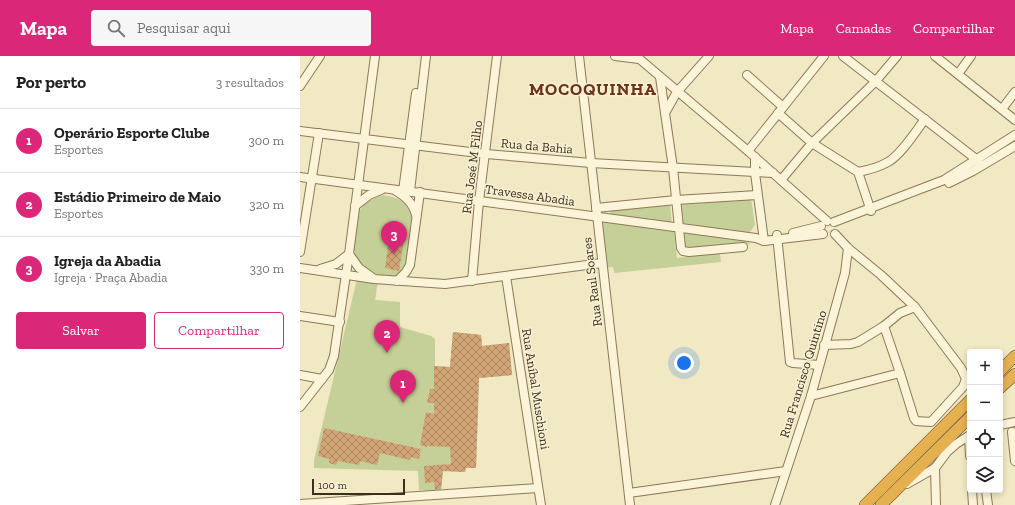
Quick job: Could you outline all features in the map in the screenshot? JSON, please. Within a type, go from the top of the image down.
[{"type":"highway","points":[[1003,368],[1015,356]]},
{"type":"highway","points":[[1003,385],[1015,374]]},
{"type":"highway","points":[[865,505],[967,403]]},
{"type":"highway","points":[[881,505],[967,420]]},
{"type":"street","points":[[300,86],[320,56]]},
{"type":"street","points":[[300,407],[332,364],[336,347],[375,56]]},
{"type":"street","points":[[407,191],[421,56]]},
{"type":"street","points":[[412,145],[426,56]]},
{"type":"street","name":"Rua José M Filho","points":[[472,281],[497,56]]},
{"type":"street","name":"Rua Raul Soares","points":[[579,56],[630,505]]},
{"type":"street","points":[[615,56],[638,58],[781,180],[830,227],[848,248],[881,275],[915,307],[961,368],[966,379],[963,387],[931,422],[916,421],[914,418],[884,326]]},
{"type":"street","points":[[665,113],[677,92],[709,56]]},
{"type":"street","points":[[748,151],[824,56]]},
{"type":"street","points":[[843,56],[976,159],[982,166]]},
{"type":"street","points":[[781,180],[812,143],[875,82],[897,56]]},
{"type":"street","points":[[935,56],[1015,120]]},
{"type":"street","points":[[958,74],[971,56]]},
{"type":"street","points":[[747,75],[812,143],[858,172],[871,210]]},
{"type":"street","points":[[660,77],[674,168],[681,248],[683,251],[689,252],[744,247]]},
{"type":"street","points":[[1002,109],[1015,92]]},
{"type":"street","points":[[858,172],[875,168],[896,157],[925,119]]},
{"type":"street","name":"Rua da Bahia","points":[[300,131],[486,154],[591,163],[773,173]]},
{"type":"street","points":[[300,252],[320,134]]},
{"type":"street","points":[[871,210],[944,180],[1015,135]]},
{"type":"street","points":[[871,210],[946,184],[982,166],[1015,146]]},
{"type":"street","points":[[755,157],[761,238]]},
{"type":"street","name":"Travessa Abadia","points":[[300,176],[480,201],[596,212],[679,228],[761,238],[777,237],[830,227],[871,210]]},
{"type":"street","points":[[355,206],[368,195],[385,189]]},
{"type":"street","points":[[394,190],[408,199],[417,215]]},
{"type":"street","points":[[397,281],[406,272],[410,264],[420,192]]},
{"type":"street","points":[[596,212],[676,200],[757,195]]},
{"type":"street","points":[[777,237],[790,362],[793,364],[819,365]]},
{"type":"street","name":"Rua Francisco Quintino","points":[[775,505],[811,396],[845,273],[848,248]]},
{"type":"street","points":[[315,270],[336,264],[349,254]]},
{"type":"street","points":[[349,254],[359,268],[374,279]]},
{"type":"street","points":[[300,268],[374,279],[445,284],[602,263]]},
{"type":"street","name":"Rua Aníbal Muschioni","points":[[506,276],[541,505]]},
{"type":"street","points":[[824,345],[852,344],[858,342],[884,326],[900,313],[915,307]]},
{"type":"street","points":[[300,316],[340,322]]},
{"type":"street","points":[[811,396],[900,373]]},
{"type":"street","points":[[300,375],[322,379]]},
{"type":"street","points":[[1003,424],[1015,422]]},
{"type":"street","points":[[1003,424],[1014,433],[1015,461]]},
{"type":"street","points":[[894,492],[935,468],[947,452],[967,436]]},
{"type":"street","points":[[935,468],[936,505]]},
{"type":"street","points":[[629,493],[786,471]]},
{"type":"street","points":[[300,504],[538,488]]},
{"type":"street","points":[[972,493],[973,505]]},
{"type":"street","points":[[986,493],[988,505]]},
{"type":"green space","points":[[383,195],[400,200],[406,204],[412,212],[407,262],[399,274],[390,277],[379,275],[367,270],[356,258],[354,251],[357,221],[360,210],[374,198]]},
{"type":"green space","points":[[751,198],[755,225],[750,232],[745,233],[681,223],[679,205]]},
{"type":"green space","points":[[670,205],[672,224],[612,215],[610,213],[611,211]]},
{"type":"green space","points":[[605,222],[674,231],[677,258],[720,253],[721,262],[614,273],[613,267],[605,268],[601,225]]},
{"type":"green space","points":[[686,232],[745,241],[751,244],[689,249],[685,247],[682,234]]},
{"type":"green space","points":[[357,279],[378,281],[375,300],[400,302],[400,327],[431,336],[435,339],[435,366],[450,367],[453,332],[481,335],[482,346],[509,343],[512,375],[479,378],[476,468],[466,468],[465,472],[443,471],[441,491],[419,490],[418,471],[314,468],[314,460]]},
{"type":"building","points":[[389,238],[404,240],[399,271],[385,268]]},
{"type":"building","points":[[453,332],[481,335],[482,346],[509,343],[512,375],[479,378],[476,468],[466,468],[465,472],[443,471],[441,489],[435,489],[434,482],[425,483],[424,466],[451,464],[450,447],[427,447],[420,445],[426,412],[434,414],[434,403],[427,403],[430,389],[434,389],[434,366],[450,367]]},
{"type":"building","points":[[324,428],[421,449],[419,459],[411,457],[410,460],[380,453],[377,465],[360,461],[359,465],[338,461],[336,465],[329,463],[329,459],[318,456]]},
{"type":"place","name":"Igreja da Abadia","points":[[394,254]]},
{"type":"place","name":"Estádio Primeiro de Maio","points":[[387,353]]},
{"type":"place","name":"Operário Esporte Clube","points":[[403,403]]},
{"type":"district","name":"MOCOQUINHA","points":[[593,89]]}]
